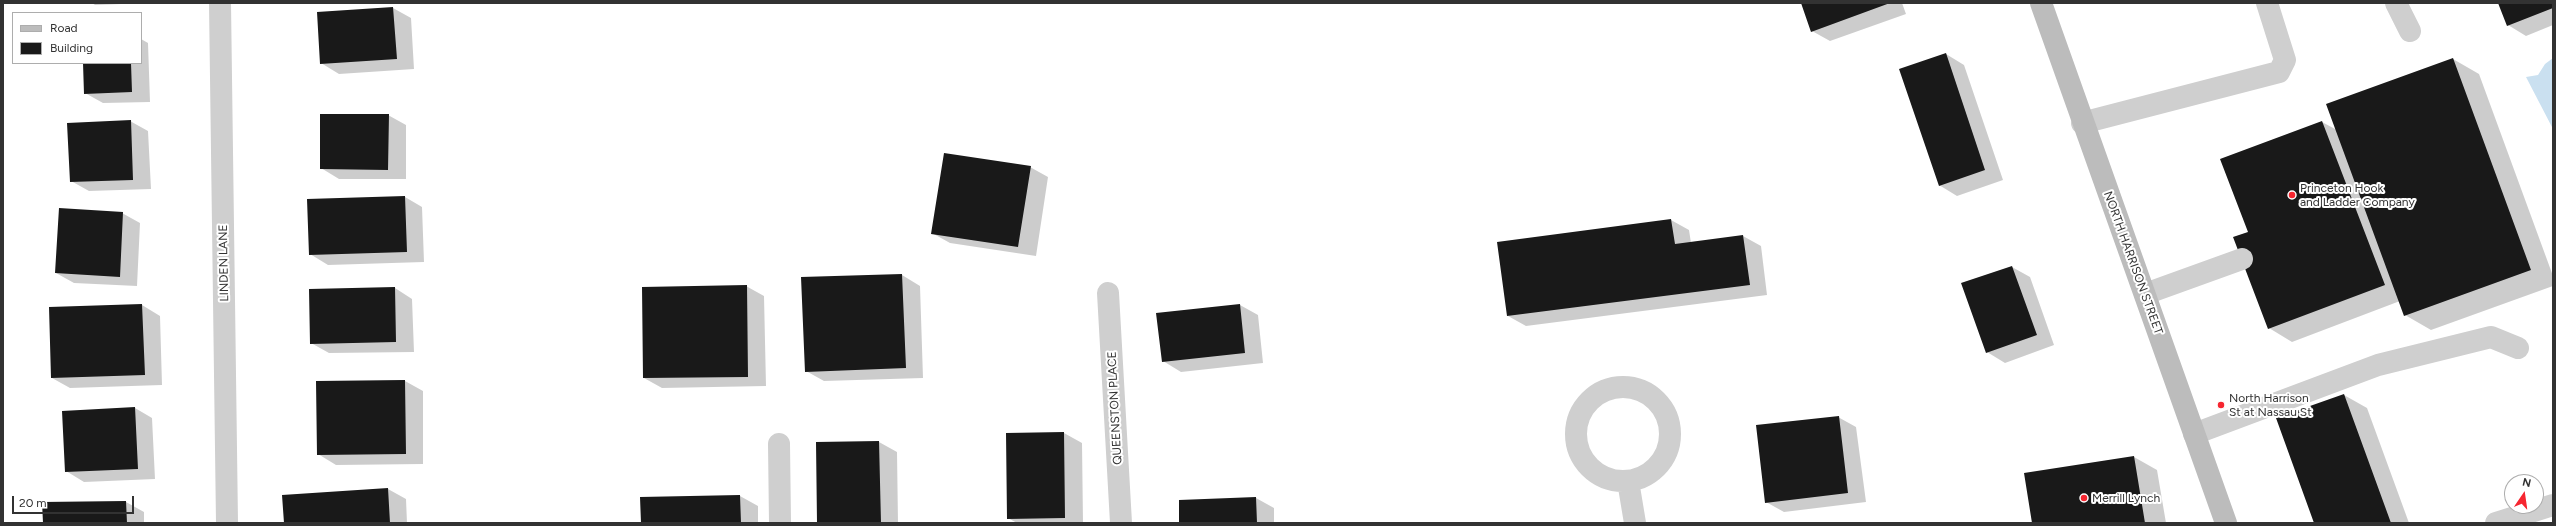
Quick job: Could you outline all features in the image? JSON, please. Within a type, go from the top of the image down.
[{"type":"street","name":"LINDEN LANE","points":[[220,3],[227,523]]},
{"type":"street","name":"NORTH HARRISON STREET","points":[[2041,3],[2082,123],[2145,294],[2226,523]]},
{"type":"street","points":[[2082,123],[2279,72],[2285,60],[2268,3]]},
{"type":"street","points":[[2396,3],[2410,31]]},
{"type":"street","points":[[2145,294],[2242,259]]},
{"type":"street","name":"QUEENSTON PLACE","points":[[1108,293],[1121,523]]},
{"type":"street","points":[[2194,434],[2378,365],[2491,337],[2518,348]]},
{"type":"street","points":[[1617,386],[1636,388],[1652,396],[1664,410],[1670,428],[1668,447],[1660,463],[1646,475],[1628,481],[1610,479],[1593,471],[1581,457],[1575,439],[1576,421],[1585,404],[1600,392],[1617,386]]},
{"type":"street","points":[[779,444],[780,523]]},
{"type":"street","points":[[1628,481],[1635,523]]},
{"type":"street","points":[[2496,523],[2553,505]]},
{"type":"water","points":[[2553,58],[2553,129],[2526,77],[2538,75],[2545,64]]},
{"type":"building","points":[[1801,3],[1890,3],[1811,32]]},
{"type":"building","points":[[2498,3],[2553,3],[2553,8],[2507,26]]},
{"type":"building","points":[[393,7],[397,59],[320,64],[317,12]]},
{"type":"building","points":[[1946,53],[1985,170],[1939,186],[1899,69]]},
{"type":"building","points":[[2453,58],[2531,270],[2404,316],[2326,104]]},
{"type":"building","points":[[83,64],[131,64],[132,92],[84,94]]},
{"type":"building","points":[[320,114],[389,114],[388,170],[320,169]]},
{"type":"building","points":[[131,120],[133,180],[70,182],[67,123]]},
{"type":"building","name":"Princeton Hook and Ladder Company","points":[[2322,121],[2385,285],[2268,329],[2233,237],[2248,232],[2220,159]]},
{"type":"building","points":[[944,153],[1031,166],[1018,247],[931,234]]},
{"type":"building","points":[[405,196],[407,252],[309,255],[307,199]]},
{"type":"building","points":[[59,208],[123,212],[120,277],[55,273]]},
{"type":"building","points":[[1671,219],[1675,244],[1743,235],[1750,285],[1507,316],[1497,242]]},
{"type":"building","points":[[2012,266],[2037,335],[1986,353],[1961,283]]},
{"type":"building","points":[[902,274],[906,368],[805,372],[801,277]]},
{"type":"building","points":[[747,285],[748,377],[643,378],[642,287]]},
{"type":"building","points":[[395,287],[396,342],[310,344],[309,289]]},
{"type":"building","points":[[142,304],[145,375],[51,378],[49,307]]},
{"type":"building","points":[[1240,304],[1245,353],[1162,362],[1156,313]]},
{"type":"building","points":[[405,380],[406,454],[317,455],[316,381]]},
{"type":"building","points":[[2344,394],[2391,523],[2314,523],[2276,418]]},
{"type":"building","points":[[135,407],[138,469],[65,472],[62,411]]},
{"type":"building","points":[[1839,416],[1848,493],[1765,503],[1756,425]]},
{"type":"building","points":[[1064,432],[1065,518],[1007,519],[1006,433]]},
{"type":"building","points":[[879,441],[881,523],[817,523],[816,442]]},
{"type":"building","name":"Merrill Lynch","points":[[2134,456],[2145,523],[2032,523],[2024,473]]},
{"type":"building","points":[[388,488],[390,523],[284,523],[282,495]]},
{"type":"building","points":[[740,495],[741,523],[641,523],[640,497]]},
{"type":"building","points":[[1256,497],[1257,523],[1179,523],[1179,500]]},
{"type":"building","points":[[126,501],[127,523],[43,523],[42,502]]},
{"type":"place","name":"Princeton Hook and Ladder Company","points":[[2292,195]]},
{"type":"place","name":"North Harrison St at Nassau St","points":[[2221,405]]},
{"type":"place","name":"Merrill Lynch","points":[[2084,498]]}]
